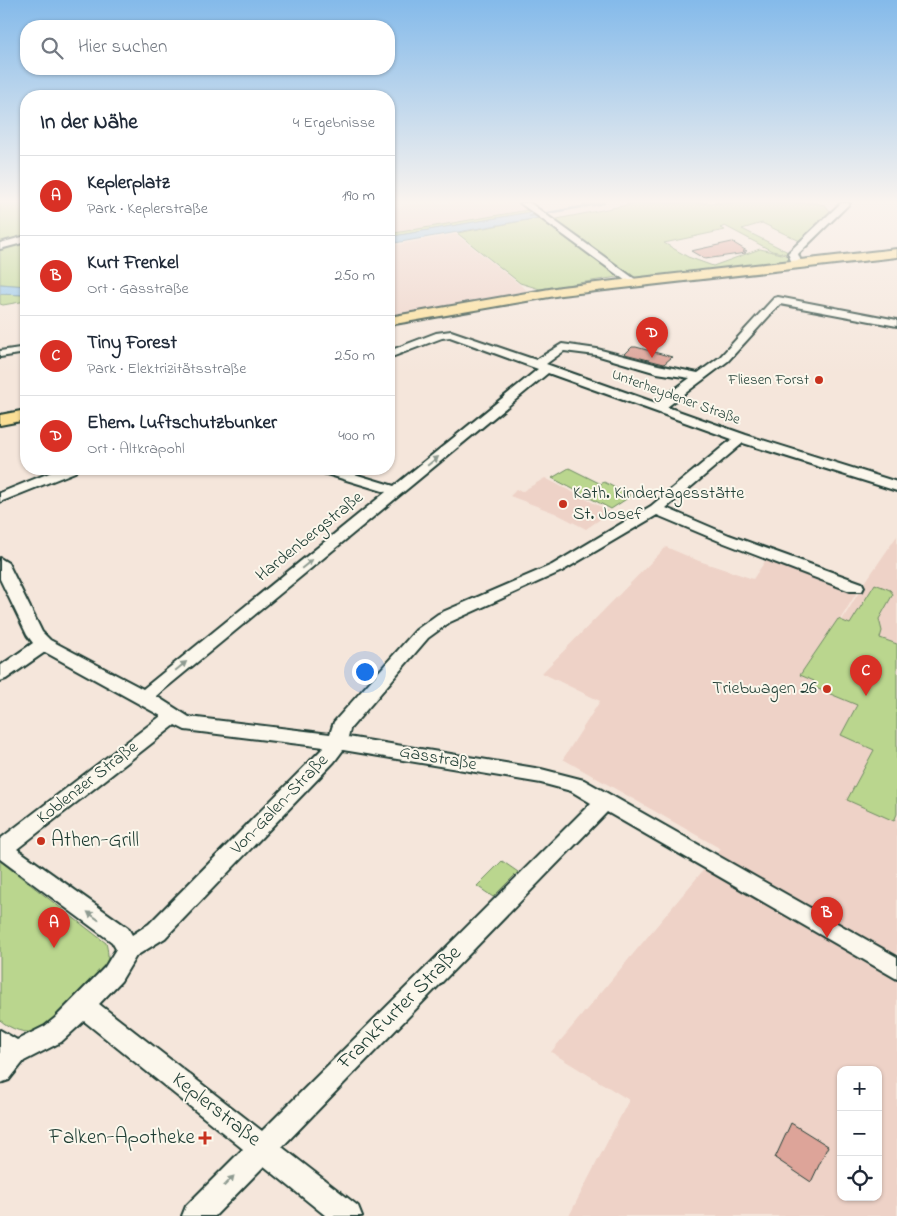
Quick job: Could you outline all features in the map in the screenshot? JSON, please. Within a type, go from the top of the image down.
[{"type":"main road","points":[[395,320],[518,298],[634,282],[836,260]]},
{"type":"main road","points":[[0,420],[20,416]]},
{"type":"street","points":[[603,260],[634,282]]},
{"type":"street","points":[[795,260],[797,264]]},
{"type":"street","points":[[659,407],[740,345],[778,300],[897,323]]},
{"type":"street","points":[[395,353],[444,333]]},
{"type":"street","name":"Unterheydener Straße","points":[[444,333],[659,407],[741,438],[897,487]]},
{"type":"street","name":"Hardenbergstraße","points":[[144,697],[396,491],[542,366],[558,348],[597,352],[657,369],[678,370],[700,377]]},
{"type":"street","points":[[0,354],[20,351]]},
{"type":"street","name":"Von-Galen-Straße","points":[[5,1055],[53,1034],[84,1006],[113,974],[128,949],[157,931],[327,757],[338,742],[341,727],[422,634],[444,618],[557,568],[656,509],[741,438]]},
{"type":"street","points":[[0,498],[56,475]]},
{"type":"street","points":[[344,475],[396,491]]},
{"type":"street","points":[[656,509],[724,538],[856,587]]},
{"type":"street","name":"Gasstraße","points":[[0,563],[35,635],[44,644],[144,697],[186,723],[338,742],[541,776],[577,785],[897,969]]},
{"type":"street","points":[[0,675],[44,644]]},
{"type":"street","name":"Koblenzer Straße","points":[[1,849],[174,716]]},
{"type":"street","name":"Frankfurter Straße","points":[[196,1216],[605,801]]},
{"type":"street","points":[[1,849],[120,935],[128,949]]},
{"type":"street","name":"Keplerstraße","points":[[84,1006],[348,1216]]},
{"type":"shaded area","points":[[395,260],[489,260],[528,291],[395,316]]},
{"type":"shaded area","name":"Kath. Kindertagesstätte St. Josef","points":[[545,478],[611,512],[586,529],[555,513],[510,496],[516,490],[523,491]]},
{"type":"shaded area","points":[[897,536],[897,713],[808,676],[864,584]]},
{"type":"shaded area","points":[[666,547],[699,561],[753,579],[770,554],[860,587],[805,677],[897,715],[897,1216],[569,1216],[629,1100],[551,1052],[721,849],[563,759],[600,701],[542,673]]},
{"type":"green space","points":[[0,260],[20,260],[20,286],[0,284]]},
{"type":"green space","points":[[491,260],[600,260],[624,276],[540,289],[520,283]]},
{"type":"green space","points":[[606,260],[696,260],[713,266],[730,260],[790,260],[790,262],[637,282]]},
{"type":"green space","points":[[0,294],[20,295],[20,302],[0,304]]},
{"type":"green space","points":[[569,468],[601,484],[604,482],[631,496],[611,509],[552,478]]},
{"type":"green space","points":[[875,584],[890,590],[893,594],[879,619],[882,631],[880,638],[897,644],[897,814],[894,821],[847,800],[874,750],[841,735],[857,705],[811,686],[814,681],[800,675],[838,619],[850,624]]},
{"type":"green space","points":[[0,861],[106,943],[107,946],[108,957],[106,965],[95,981],[66,1012],[40,1031],[18,1030],[0,1020]]},
{"type":"green space","points":[[502,861],[518,872],[493,897],[477,886]]},
{"type":"water","points":[[0,284],[20,286],[20,295],[0,294]]},
{"type":"building","points":[[632,347],[672,357],[664,364],[625,354]]},
{"type":"building","points":[[791,1123],[828,1146],[811,1182],[775,1158]]},
{"type":"place","name":"Ehem. Luftschutzbunker","points":[[652,358]]},
{"type":"place","name":"Fliesen Forst","points":[[819,380]]},
{"type":"place","name":"Kath. Kindertagesstätte St. Josef","points":[[563,504]]},
{"type":"place","name":"Triebwagen 26","points":[[827,689]]},
{"type":"place","name":"Tiny Forest","points":[[866,696]]},
{"type":"place","name":"Athen-Grill","points":[[41,841]]},
{"type":"place","name":"Kurt Frenkel","points":[[827,938]]},
{"type":"place","name":"Keplerplatz","points":[[54,948]]},
{"type":"place","name":"Falken-Apotheke","points":[[205,1138]]}]
